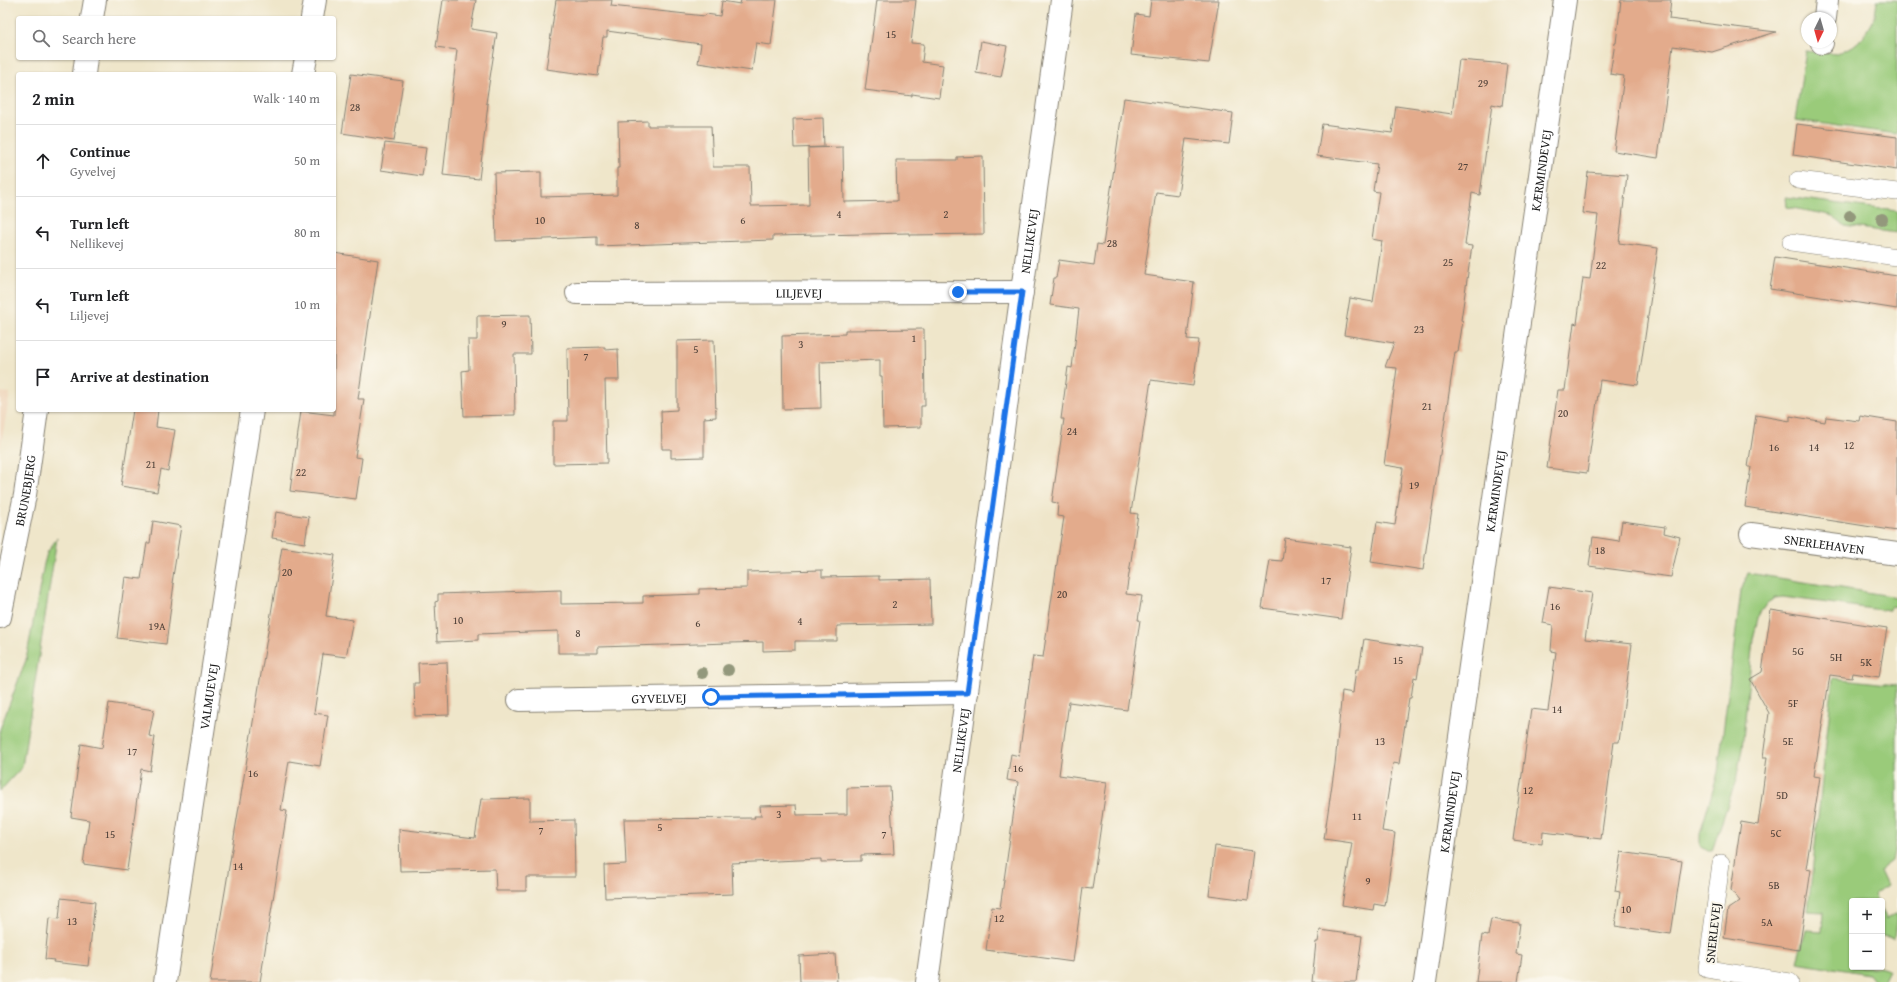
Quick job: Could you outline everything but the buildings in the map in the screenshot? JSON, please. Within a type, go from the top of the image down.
[{"type":"street","points":[[92,16],[95,0]]},
{"type":"street","points":[[312,16],[315,0]]},
{"type":"street","name":"NELLIKEVEJ","points":[[927,982],[1062,0]]},
{"type":"street","name":"KÆRMINDEVEJ","points":[[1425,982],[1565,0]]},
{"type":"street","points":[[1826,12],[1827,0]]},
{"type":"street","points":[[84,72],[86,60]]},
{"type":"street","points":[[304,72],[306,60]]},
{"type":"street","name":"LILJEVEJ","points":[[577,293],[1022,292]]},
{"type":"street","name":"BRUNEBJERG","points":[[0,617],[25,495],[37,412]]},
{"type":"street","name":"VALMUEVEJ","points":[[165,982],[252,412]]},
{"type":"street","name":"SNERLEHAVEN","points":[[1751,534],[1897,554]]},
{"type":"street","name":"GYVELVEJ","points":[[519,700],[967,693]]},
{"type":"lane","points":[[1798,180],[1897,192]]},
{"type":"lane","points":[[1791,242],[1897,257]]},
{"type":"lane","name":"SNERLEVEJ","points":[[1720,863],[1708,969],[1790,982]]},
{"type":"shaded area","points":[[0,392],[10,393],[0,450]]},
{"type":"green space","points":[[1877,0],[1897,0],[1897,134],[1795,120],[1806,51],[1837,54],[1852,46],[1863,37],[1875,16]]},
{"type":"green space","points":[[1786,197],[1897,211],[1897,233],[1845,226],[1830,215],[1787,207]]},
{"type":"green space","points":[[57,538],[22,767],[0,791],[0,729],[26,660],[47,553]]},
{"type":"green space","points":[[1748,573],[1897,597],[1897,607],[1891,606],[1888,611],[1783,597],[1775,598],[1767,603],[1759,614],[1753,639],[1742,749],[1736,780],[1712,851],[1708,851],[1700,846],[1700,834],[1718,772],[1741,591]]},
{"type":"green space","points":[[1833,678],[1897,685],[1897,837],[1892,861],[1880,870],[1887,885],[1874,895],[1876,898],[1849,898],[1849,970],[1885,969],[1889,970],[1883,982],[1875,982],[1869,974],[1797,962],[1806,930],[1822,931],[1823,912],[1808,911]]},
{"type":"green space","points":[[1897,913],[1894,938],[1885,936],[1885,915],[1887,919]]},
{"type":"route","points":[[711,697],[967,693],[1022,292],[958,292]]}]
